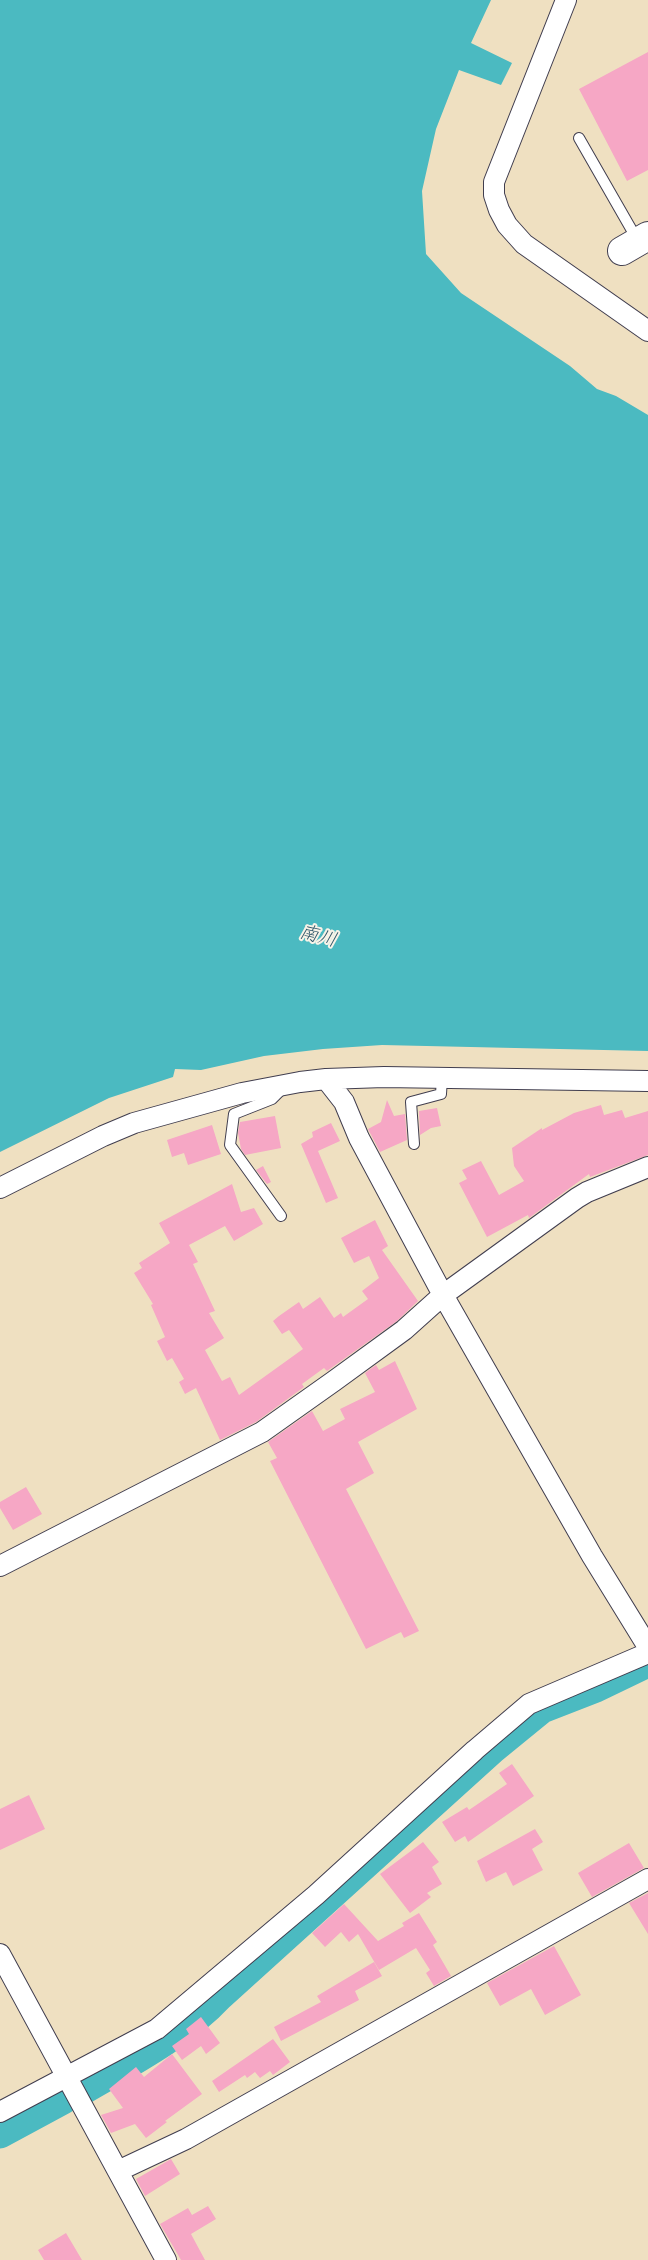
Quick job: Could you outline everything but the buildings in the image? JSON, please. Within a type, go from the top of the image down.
[{"type":"street","points":[[566,0],[494,182],[494,195],[507,226],[524,244],[648,331]]},
{"type":"street","points":[[344,1102],[384,1077]]},
{"type":"street","points":[[0,1188],[103,1136],[134,1123],[242,1093],[326,1078],[384,1077],[648,1081]]},
{"type":"street","points":[[326,1078],[344,1102],[359,1138],[442,1295],[592,1556],[648,1647]]},
{"type":"street","points":[[0,1566],[262,1432],[404,1330],[442,1295],[587,1192],[648,1167]]},
{"type":"street","points":[[0,2112],[157,2029],[316,1895],[475,1750],[530,1704],[648,1653]]},
{"type":"street","points":[[118,2171],[186,2139],[648,1879]]},
{"type":"street","points":[[0,1954],[166,2260]]},
{"type":"lane","points":[[580,138],[636,243]]},
{"type":"lane","points":[[414,1144],[411,1102],[441,1094],[442,1078]]},
{"type":"lane","points":[[282,1216],[230,1145],[234,1114],[272,1099],[286,1085]]},
{"type":"water","name":"南川","points":[[0,0],[491,0],[471,43],[512,63],[501,85],[459,70],[436,129],[422,191],[426,254],[461,293],[570,366],[597,389],[616,396],[648,415],[648,1051],[382,1045],[264,1056],[201,1070],[175,1069],[173,1077],[109,1098],[0,1152]]},
{"type":"waterway","points":[[80,2092],[172,2037],[205,2011],[493,1749],[542,1709],[596,1688],[648,1663]]},
{"type":"waterway","points":[[0,2134],[63,2100]]}]
